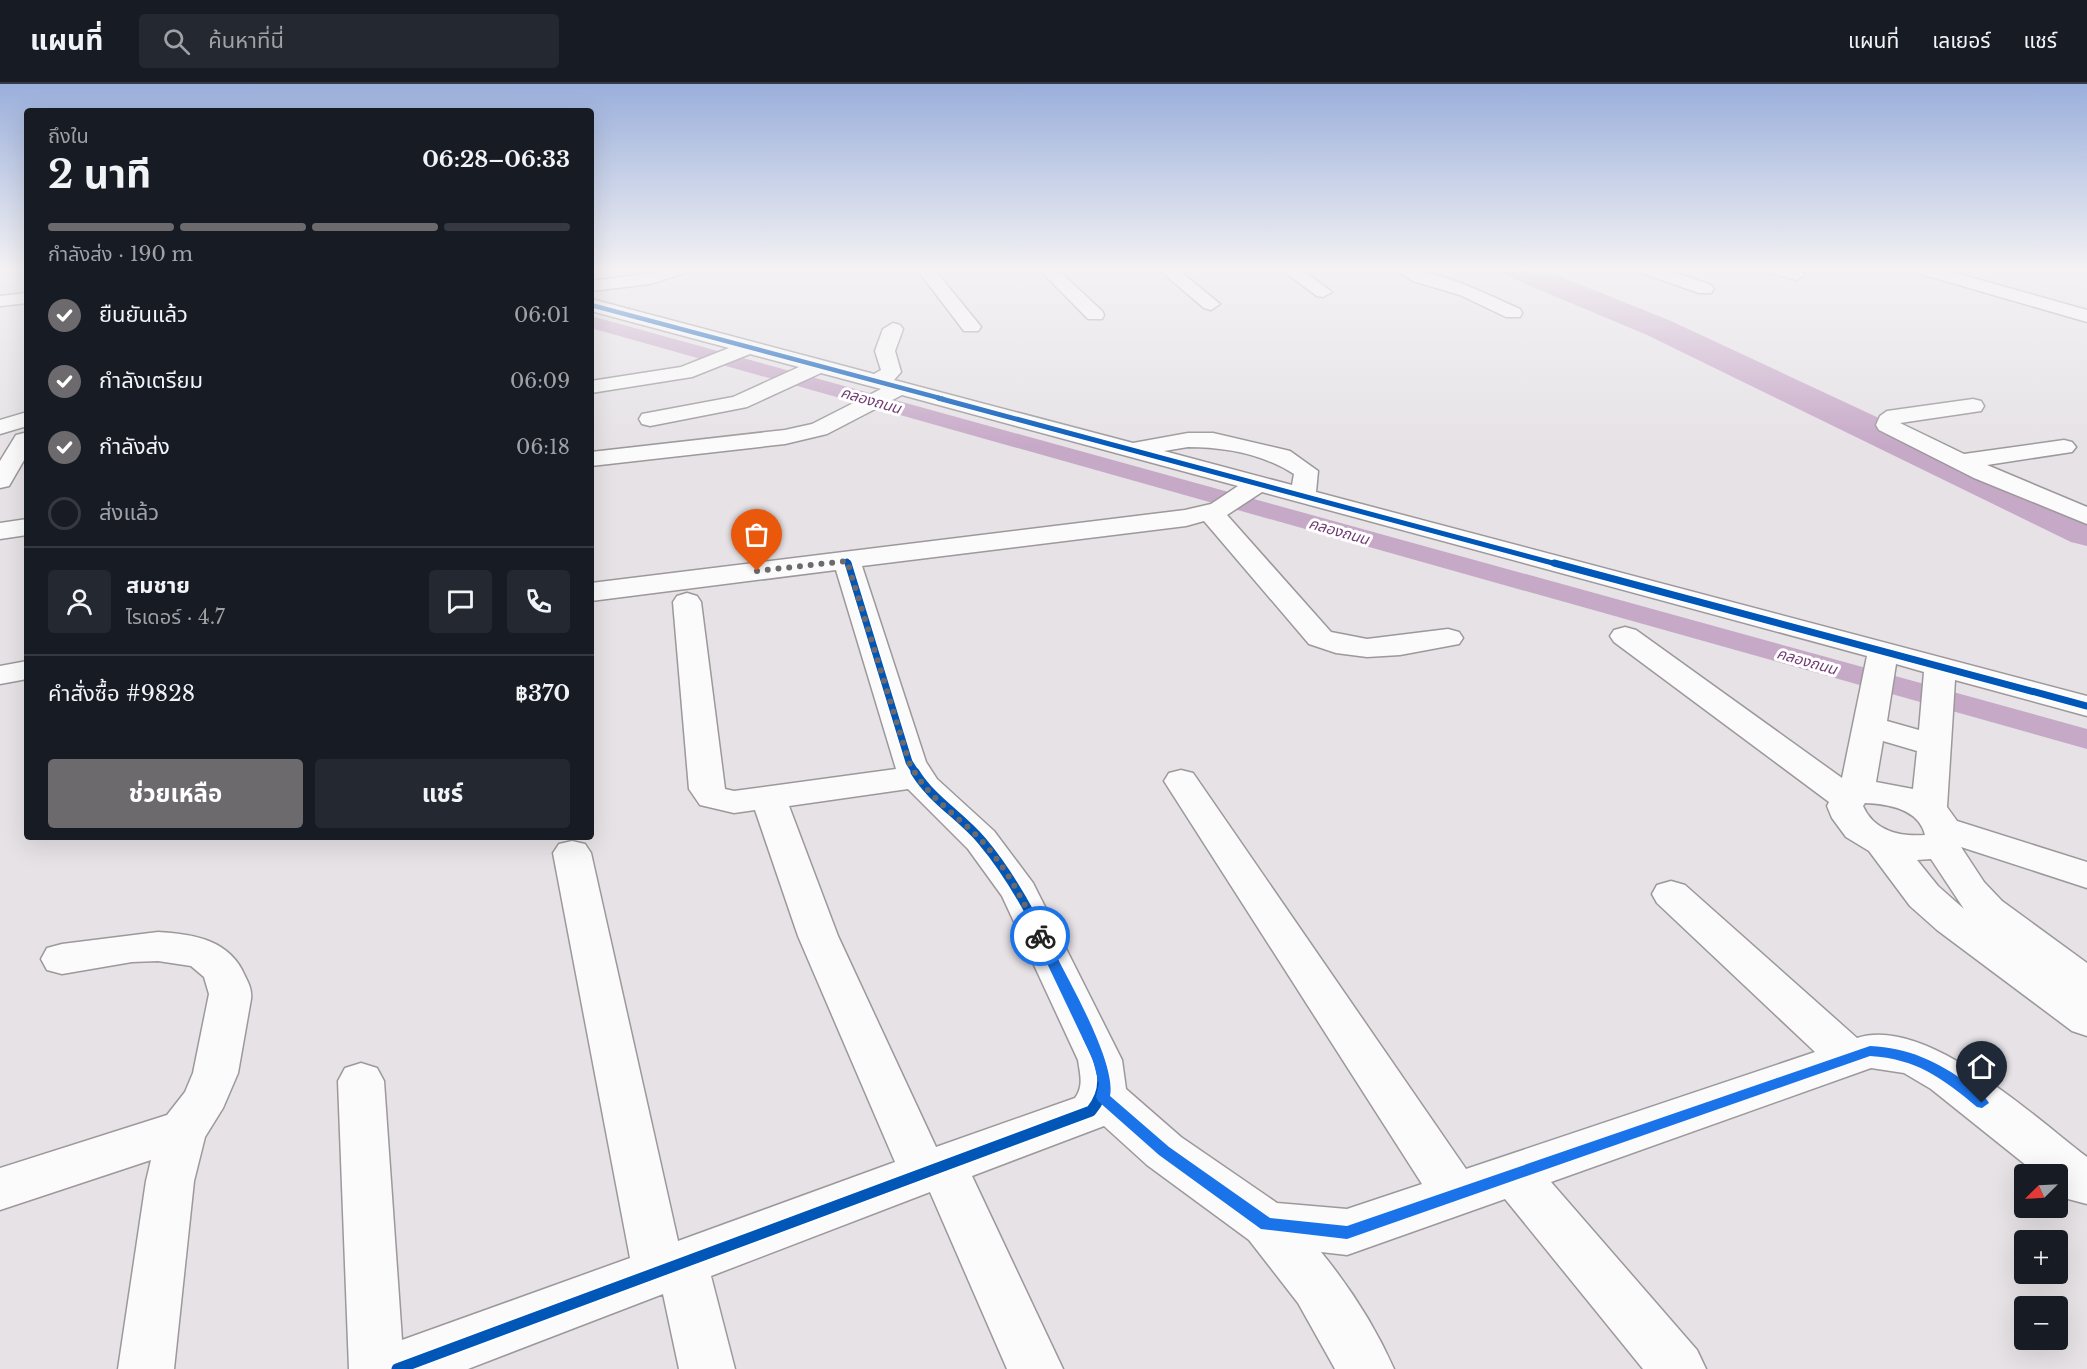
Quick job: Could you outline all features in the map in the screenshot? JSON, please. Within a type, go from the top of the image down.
[{"type":"street","points":[[671,328],[735,349],[1126,450],[1252,489],[1303,498],[1879,671],[1940,673],[2087,706]]},
{"type":"street","points":[[594,459],[785,437],[819,429],[861,410],[887,388],[891,365],[885,351],[893,329]]},
{"type":"street","points":[[594,387],[685,373],[697,364],[735,349]]},
{"type":"street","points":[[650,419],[739,402],[813,369]]},
{"type":"street","points":[[1973,406],[1895,416],[1888,420],[1887,425],[1961,462],[2081,511]]},
{"type":"street","points":[[0,427],[24,430]]},
{"type":"street","points":[[0,481],[24,432]]},
{"type":"street","points":[[1126,450],[1200,439],[1282,456],[1306,471],[1303,498]]},
{"type":"street","points":[[1961,462],[2064,447]]},
{"type":"street","points":[[0,488],[24,485]]},
{"type":"street","points":[[594,592],[847,561],[1216,511],[1252,489]]},
{"type":"street","points":[[1216,511],[1320,638],[1336,646],[1371,648],[1448,638]]},
{"type":"street","points":[[0,531],[24,527]]},
{"type":"street","points":[[397,1369],[1091,1111],[1103,1097],[1106,1084],[1100,1060],[1019,892],[981,840],[916,777],[909,762],[847,561]]},
{"type":"street","points":[[687,602],[707,789],[713,796],[727,801],[769,799],[916,777]]},
{"type":"street","points":[[1625,636],[1747,728],[1852,795],[1889,794],[1937,828],[2087,875]]},
{"type":"street","points":[[0,675],[24,671]]},
{"type":"street","points":[[1879,671],[1852,795],[1845,806],[1854,824],[1881,841],[1915,849],[1937,828]]},
{"type":"street","points":[[1940,673],[1934,729],[1937,828],[1970,891],[1988,911],[2087,985]]},
{"type":"street","points":[[1868,726],[1934,729]]},
{"type":"street","points":[[1181,781],[1457,1196]]},
{"type":"street","points":[[769,799],[818,936],[933,1170],[1035,1369]]},
{"type":"street","points":[[1881,841],[1924,896],[1951,920],[2087,1020]]},
{"type":"street","points":[[572,853],[670,1267],[707,1369]]},
{"type":"street","points":[[1671,894],[1850,1058]]},
{"type":"street","points":[[62,959],[141,946],[169,946],[203,954],[224,970],[230,991],[217,1076],[205,1103],[183,1130],[170,1181],[146,1369]]},
{"type":"street","points":[[1267,1224],[1347,1233],[1870,1051],[1890,1052],[1917,1059],[1947,1076],[2085,1184]]},
{"type":"street","points":[[361,1081],[377,1369]]},
{"type":"street","points":[[1103,1097],[1164,1151],[1267,1224],[1316,1286],[1366,1369]]},
{"type":"street","points":[[0,1189],[183,1130]]},
{"type":"street","points":[[1515,1175],[1678,1369]]},
{"type":"waterway","name":"คลองถนน","points":[[612,328],[2087,739]]},
{"type":"waterway","points":[[1659,328],[2087,532]]},
{"type":"cycle path","points":[[677,328],[2087,706]]},
{"type":"cycle path","points":[[397,1369],[1091,1111],[1100,1099],[1104,1081],[1100,1060],[1019,892],[981,840],[924,786],[909,762],[847,561]]},
{"type":"way so far","points":[[757,571],[847,561],[909,762],[916,777],[943,806],[981,840],[1000,863],[1019,892],[1040,936]]},
{"type":"route","points":[[1040,936],[1100,1060],[1106,1084],[1103,1097],[1164,1151],[1267,1224],[1347,1233],[1870,1051],[1890,1052],[1917,1059],[1947,1076],[1982,1103]]}]
